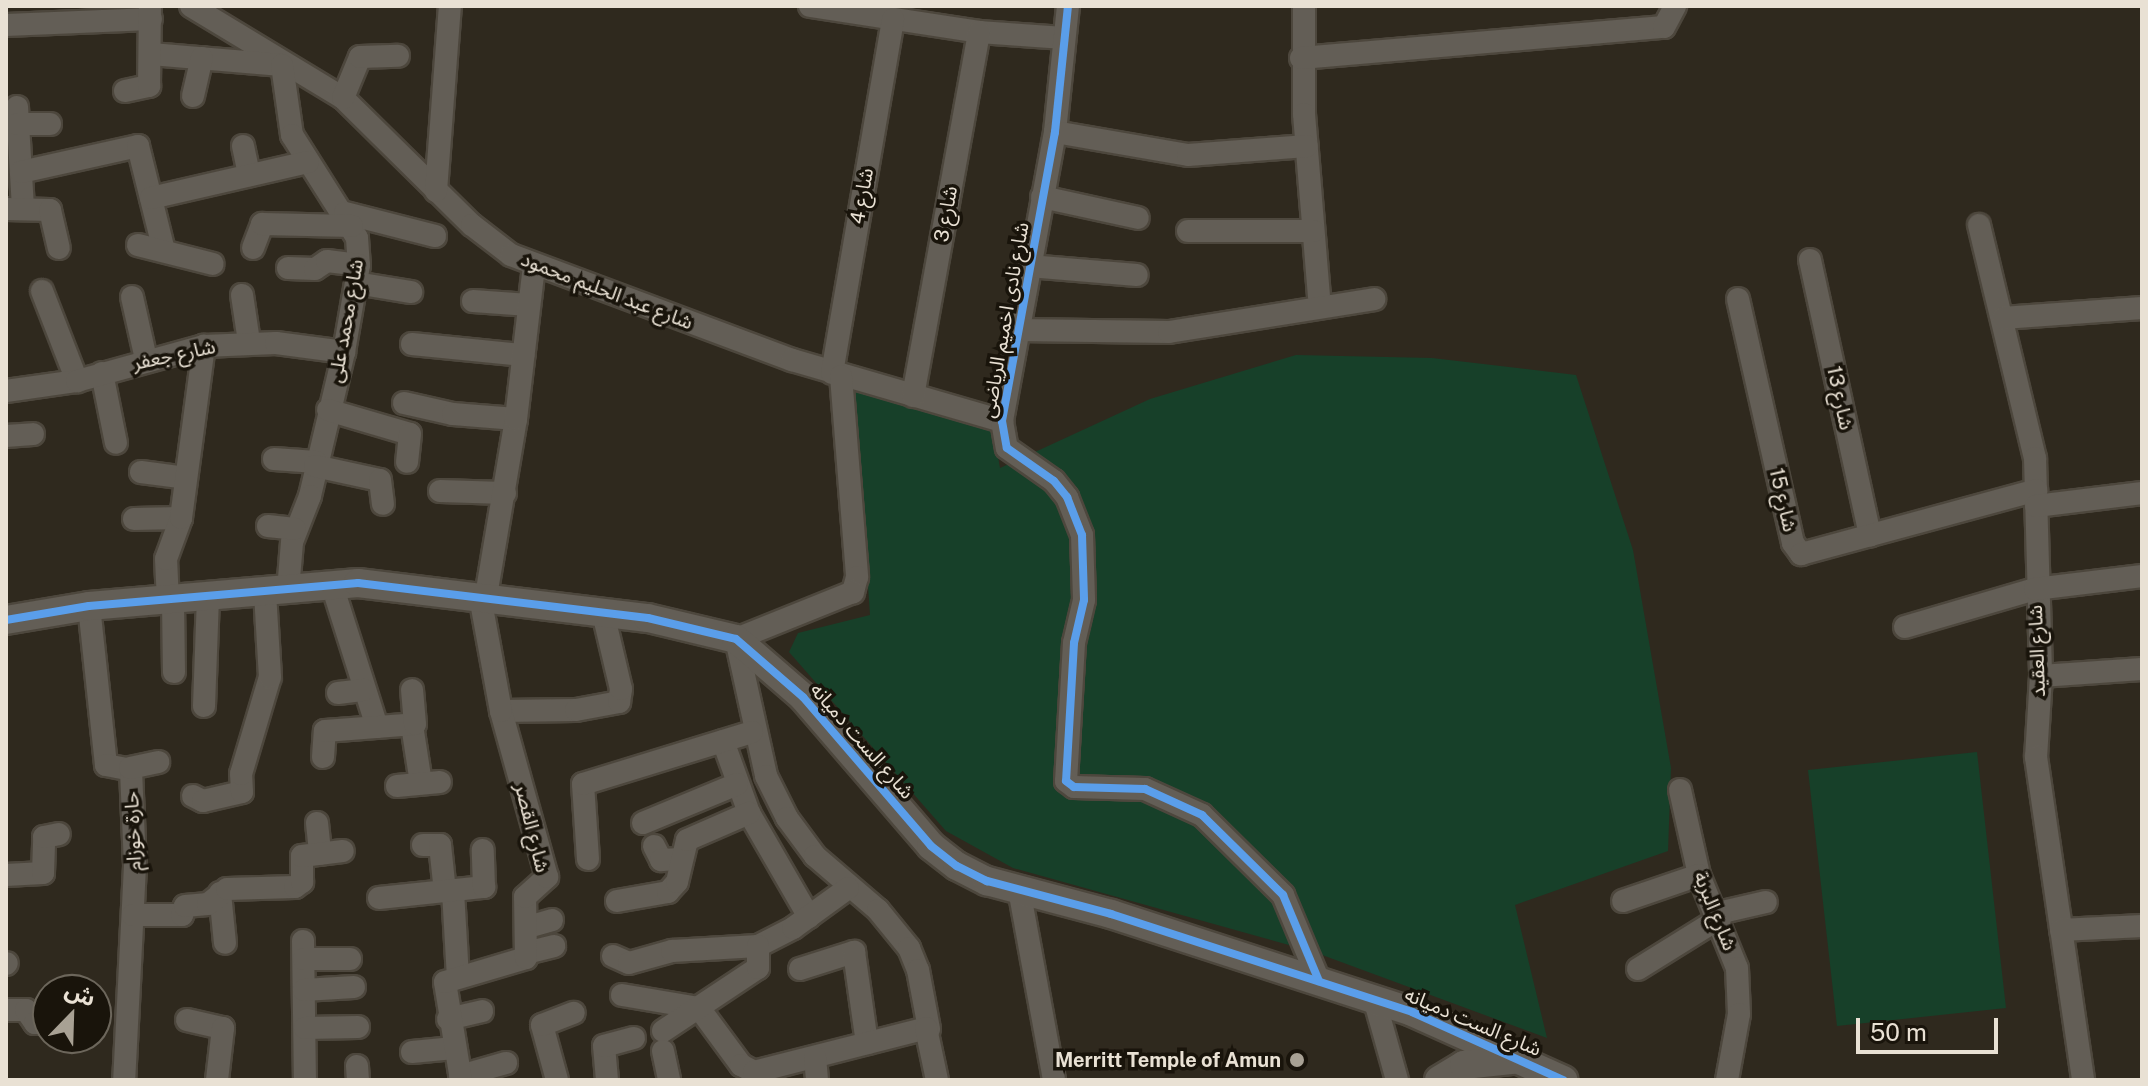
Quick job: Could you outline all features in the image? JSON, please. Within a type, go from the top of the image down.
[{"type":"street","name":"شارع عبد الحليم محمود","points":[[191,6],[282,65],[343,98],[491,241],[534,266],[837,375],[1002,421]]},
{"type":"street","points":[[436,191],[450,6]]},
{"type":"street","points":[[810,6],[979,32],[1064,38]]},
{"type":"street","name":"شارع نادى اخميم الرياضى","points":[[1068,6],[1055,132],[1002,421],[1007,448],[1054,481],[1067,497],[1082,535],[1084,600],[1074,643],[1066,781],[1074,787],[1145,789],[1202,815],[1283,895],[1319,981]]},
{"type":"street","points":[[1304,6],[1301,58],[1320,307]]},
{"type":"street","points":[[1301,58],[1664,27],[1675,6]]},
{"type":"street","points":[[6,25],[150,13],[149,86],[125,91]]},
{"type":"street","name":"شارع 4","points":[[736,639],[853,592],[857,577],[837,375],[893,19]]},
{"type":"street","name":"شارع 3","points":[[913,396],[979,32]]},
{"type":"street","points":[[151,54],[282,65]]},
{"type":"street","points":[[343,98],[360,57],[398,56]]},
{"type":"street","points":[[193,96],[202,58]]},
{"type":"street","name":"شارع محمد على","points":[[241,774],[269,713],[277,592],[295,529],[310,496],[315,464],[344,352],[357,274],[348,219],[292,135],[282,65]]},
{"type":"street","points":[[50,124],[15,129],[21,172],[15,209],[50,210],[59,248]]},
{"type":"street","points":[[1055,132],[1188,155],[1307,146]]},
{"type":"street","points":[[21,172],[135,144],[163,247]]},
{"type":"street","points":[[243,146],[249,175]]},
{"type":"street","points":[[151,198],[308,162]]},
{"type":"street","points":[[1042,197],[1138,218]]},
{"type":"street","points":[[253,248],[260,225],[348,219],[435,236]]},
{"type":"street","name":"شارع العقيد","points":[[1979,225],[2028,415],[2036,498],[2035,589],[2041,676],[2036,757],[2083,1080]]},
{"type":"street","points":[[1188,231],[1313,231]]},
{"type":"street","points":[[138,245],[163,247],[213,264]]},
{"type":"street","name":"شارع 13","points":[[1810,260],[1870,536]]},
{"type":"street","points":[[288,268],[315,269],[327,261],[411,292]]},
{"type":"street","name":"شارع القصر","points":[[530,952],[525,897],[547,877],[501,711],[483,602],[505,493],[534,266]]},
{"type":"street","points":[[1029,266],[1137,275]]},
{"type":"street","points":[[242,295],[249,342]]},
{"type":"street","points":[[2003,318],[2131,308],[2142,295]]},
{"type":"street","points":[[132,297],[146,359]]},
{"type":"street","points":[[1017,330],[1169,332],[1374,299]]},
{"type":"street","name":"شارع 15","points":[[1738,299],[1795,550],[1809,554],[1870,536],[2036,498],[2142,493]]},
{"type":"street","points":[[473,301],[529,305]]},
{"type":"street","points":[[49,314],[77,381]]},
{"type":"street","name":"شارع جعفر","points":[[6,391],[77,381],[146,359],[204,346],[249,342],[344,352]]},
{"type":"street","points":[[412,344],[523,355]]},
{"type":"street","points":[[174,672],[166,559],[181,518],[204,346]]},
{"type":"street","points":[[102,373],[116,443]]},
{"type":"street","points":[[404,403],[453,414],[516,419]]},
{"type":"street","points":[[328,410],[410,434],[407,462]]},
{"type":"street","points":[[6,436],[33,434]]},
{"type":"street","points":[[274,459],[315,464],[380,480],[383,504]]},
{"type":"street","points":[[141,472],[186,478]]},
{"type":"street","points":[[440,491],[505,493]]},
{"type":"street","points":[[134,519],[181,518]]},
{"type":"street","points":[[268,526],[295,529]]},
{"type":"street","points":[[1905,627],[2035,589],[2142,576]]},
{"type":"street","points":[[332,585],[377,727]]},
{"type":"street","name":"شارع الست دميانه","points":[[6,620],[89,606],[208,599],[332,585],[385,586],[483,602],[603,613],[736,639],[803,697],[931,846],[987,881],[1374,998],[1526,1059],[1563,1080]]},
{"type":"street","points":[[204,706],[208,599]]},
{"type":"street","name":"حارة خوزام","points":[[89,606],[106,765],[130,768],[133,915],[124,1080]]},
{"type":"street","points":[[501,711],[576,710],[619,702],[621,689],[603,613]]},
{"type":"street","points":[[736,639],[752,732],[766,776],[787,818],[848,888],[878,910],[909,948],[929,1029],[937,1080]]},
{"type":"street","points":[[2041,676],[2142,669]]},
{"type":"street","points":[[338,693],[364,690]]},
{"type":"street","points":[[323,757],[325,731],[412,725],[418,719],[412,690]]},
{"type":"street","points":[[397,786],[431,782],[412,725]]},
{"type":"street","points":[[588,859],[583,784],[752,732]]},
{"type":"street","points":[[723,741],[749,813],[809,917]]},
{"type":"street","points":[[130,768],[158,762]]},
{"type":"street","points":[[193,796],[203,801],[238,795],[241,774],[265,772]]},
{"type":"street","points":[[643,823],[737,784]]},
{"type":"street","name":"شارع البربة","points":[[1680,790],[1699,875],[1719,915],[1739,991],[1727,1080]]},
{"type":"street","points":[[617,901],[668,892],[677,882],[687,840],[749,813]]},
{"type":"street","points":[[317,823],[320,854]]},
{"type":"street","points":[[6,875],[43,873],[44,837],[59,834]]},
{"type":"street","points":[[423,845],[440,845],[449,891],[458,977]]},
{"type":"street","points":[[654,846],[661,860],[681,859]]},
{"type":"street","points":[[379,898],[449,891],[487,883],[483,850]]},
{"type":"street","points":[[133,915],[182,915],[185,906],[208,904],[220,893],[295,887],[302,882],[302,856],[343,851]]},
{"type":"street","points":[[1623,901],[1699,875]]},
{"type":"street","points":[[613,956],[629,963],[672,951],[758,946],[809,917],[848,888]]},
{"type":"street","points":[[1019,889],[1054,1080]]},
{"type":"street","points":[[220,893],[225,943]]},
{"type":"street","points":[[1638,969],[1719,915],[1766,902]]},
{"type":"street","points":[[528,927],[552,920]]},
{"type":"street","points":[[2061,930],[2142,926]]},
{"type":"street","points":[[506,1063],[460,1078],[443,988],[458,977],[520,961],[530,952],[554,946]]},
{"type":"street","points":[[680,1078],[663,1041],[699,1008],[761,965],[758,946]]},
{"type":"street","points":[[305,1080],[303,950],[350,959]]},
{"type":"street","points":[[800,969],[854,952],[867,1043]]},
{"type":"street","points":[[304,990],[354,987]]},
{"type":"street","points":[[622,995],[699,1008],[741,1065],[763,1076],[821,1047],[867,1043],[929,1029]]},
{"type":"street","points":[[1374,998],[1397,1080]]},
{"type":"street","points":[[6,1010],[26,1010],[32,1019]]},
{"type":"street","points":[[448,1019],[482,1011]]},
{"type":"street","points":[[557,1080],[542,1025],[574,1013]]},
{"type":"street","points":[[187,1020],[223,1028],[217,1080]]},
{"type":"street","points":[[305,1028],[358,1027]]},
{"type":"street","points":[[607,1080],[604,1046],[634,1038]]},
{"type":"street","points":[[817,1080],[821,1047]]},
{"type":"street","points":[[412,1052],[454,1048]]},
{"type":"street","points":[[1439,1080],[1464,1065],[1526,1059]]},
{"type":"green space","points":[[1296,355],[1432,358],[1576,375],[1633,550],[1671,768],[1668,851],[1515,905],[1547,1038],[1314,952],[1013,868],[946,831],[789,652],[798,633],[870,615],[855,389],[993,428],[1000,468],[1150,399]]},
{"type":"green space","points":[[1977,752],[2006,1008],[1837,1026],[1808,770]]},
{"type":"cycle path","points":[[1068,6],[1055,132],[1002,421],[1007,448],[1054,481],[1067,497],[1082,535],[1084,600],[1074,643],[1066,781],[1074,787],[1145,789],[1202,815],[1283,895],[1319,981]]},
{"type":"cycle path","points":[[6,620],[89,606],[358,583],[648,618],[736,639],[803,697],[931,846],[957,866],[987,881],[1111,914],[1412,1012],[1563,1080]]},
{"type":"place","name":"Merritt Temple of Amun","points":[[1297,1060]]}]
